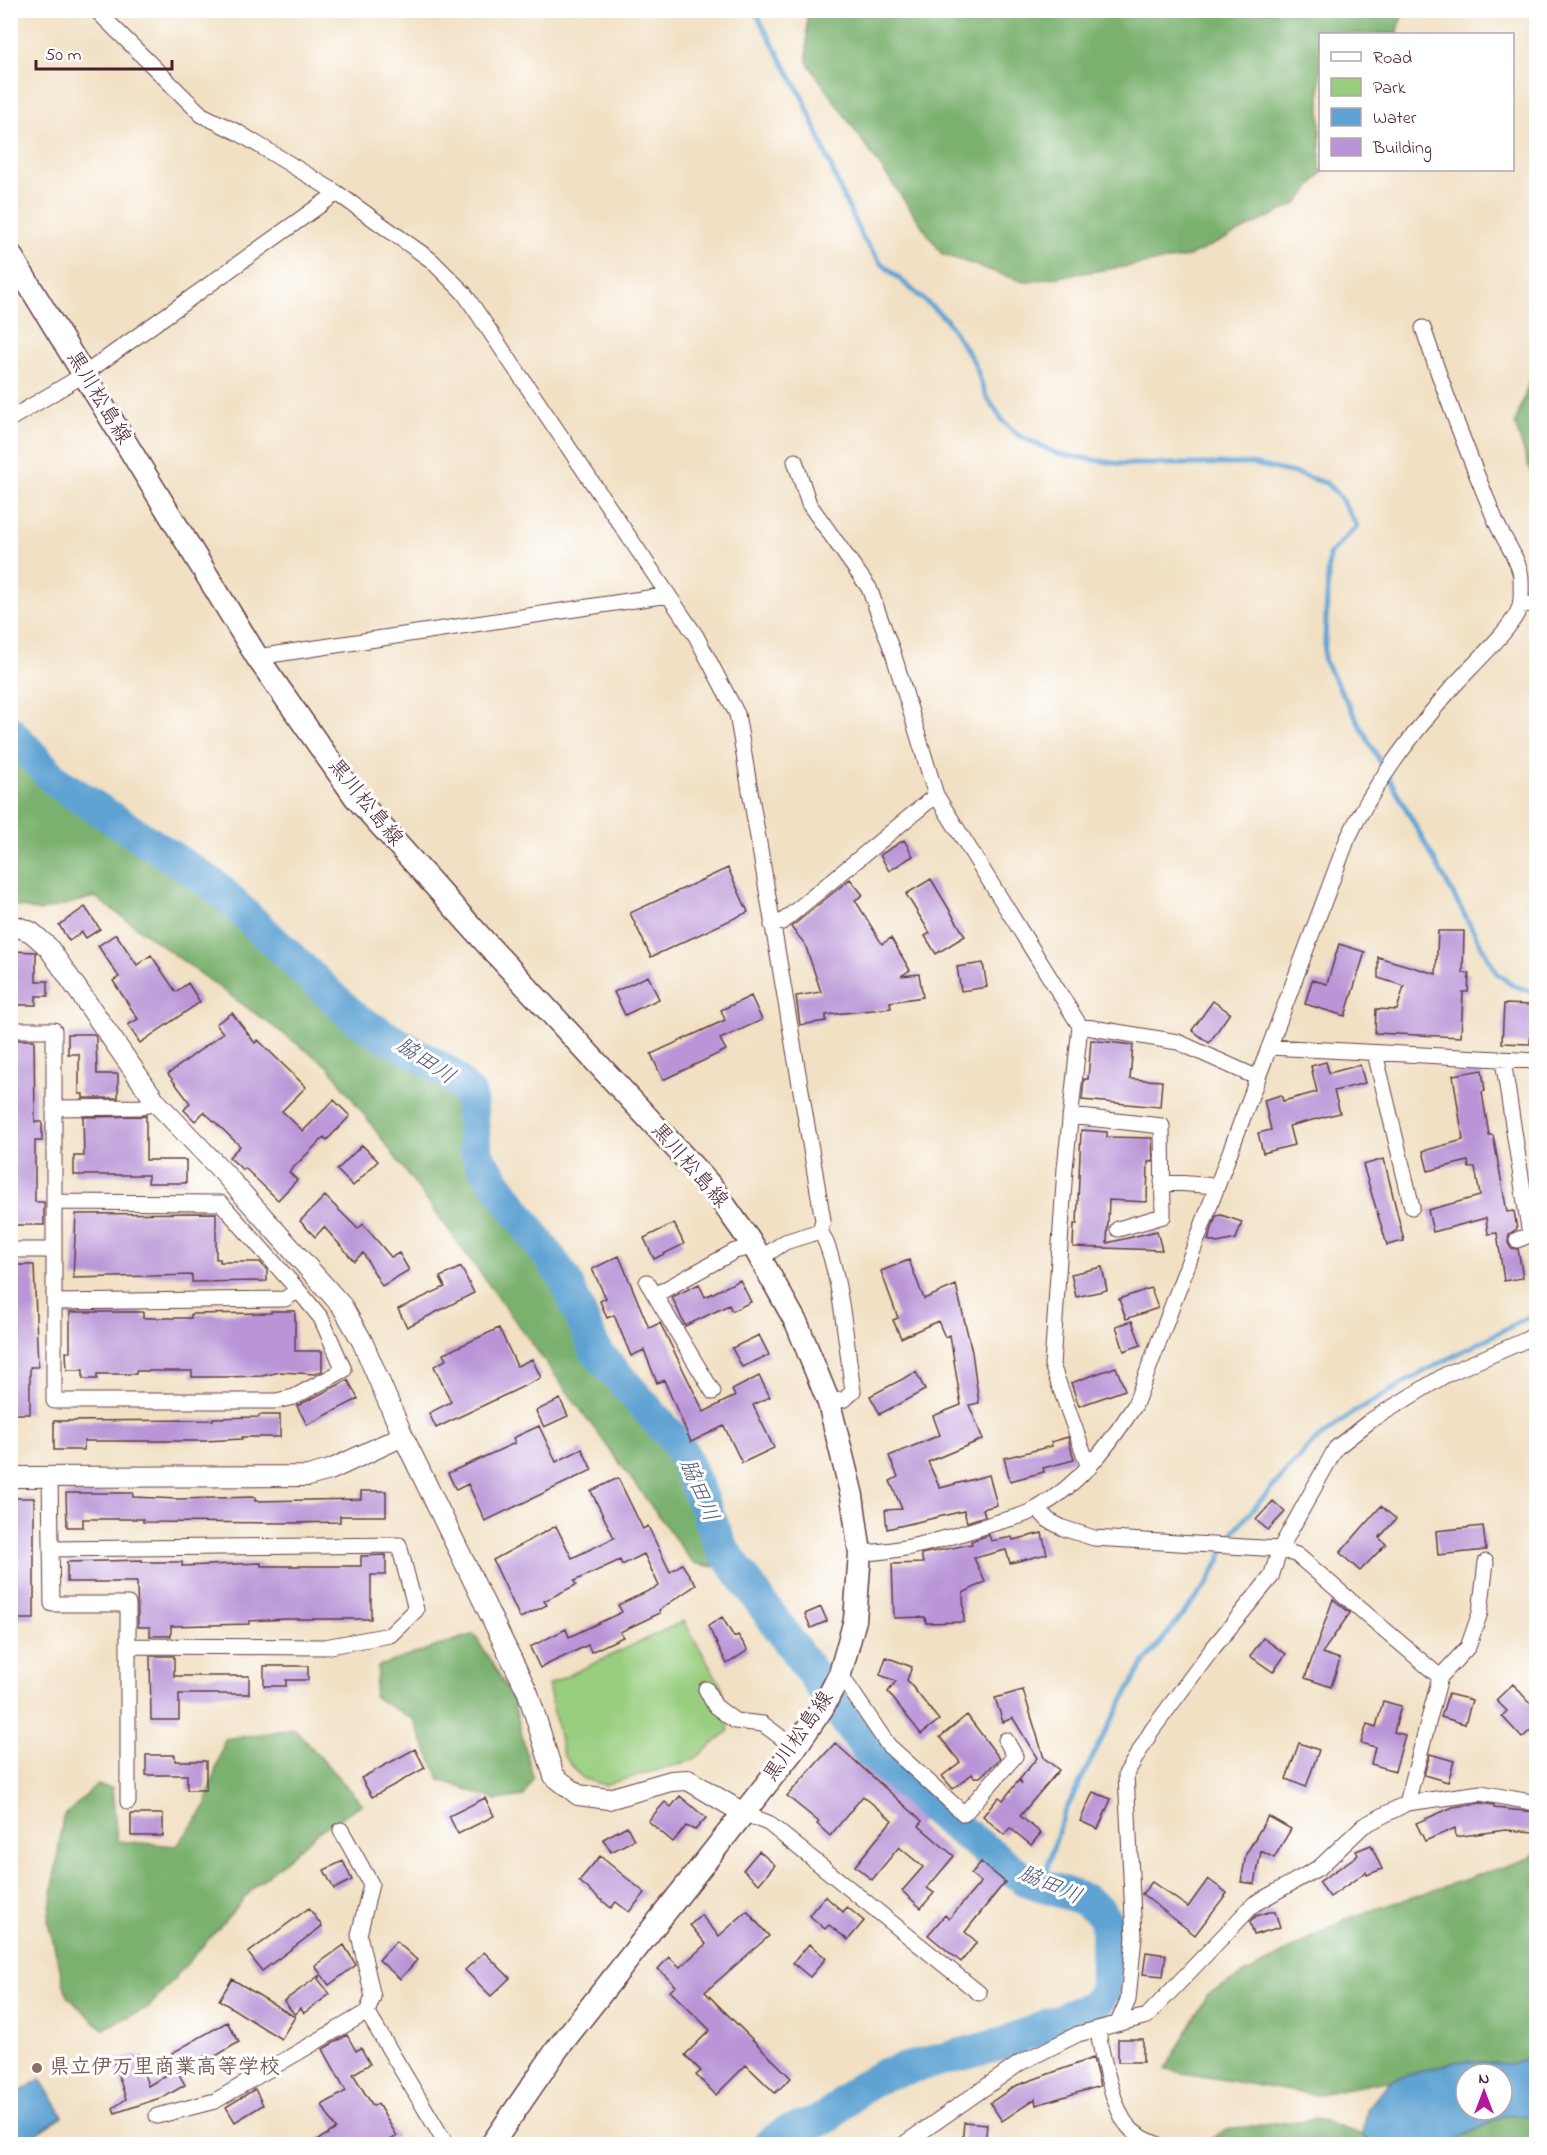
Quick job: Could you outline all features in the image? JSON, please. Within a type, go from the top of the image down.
[{"type":"main road","name":"黒川松島線","points":[[10,254],[257,657],[356,798],[486,943],[711,1186],[758,1253],[797,1324],[829,1403],[852,1496],[860,1553],[855,1620],[840,1674],[823,1707],[795,1748],[558,2048],[492,2145]]},
{"type":"street","points":[[96,10],[202,115],[240,133],[337,193],[431,261],[464,293],[696,636],[737,714],[823,1220],[820,1231],[826,1240],[835,1278],[853,1391],[845,1399],[829,1403]]},
{"type":"street","points":[[10,419],[83,375],[337,193]]},
{"type":"street","points":[[860,1553],[884,1552],[959,1534],[1038,1509],[1089,1468],[1135,1405],[1347,840],[1361,810],[1392,765],[1450,690],[1504,630],[1520,606],[1521,576],[1497,524],[1459,425],[1447,403],[1423,328]]},
{"type":"street","points":[[795,461],[809,504],[869,588],[893,653],[936,795],[1080,1026],[1070,1116],[1052,1365],[1089,1468]]},
{"type":"street","points":[[257,657],[668,595]]},
{"type":"street","points":[[1520,606],[1536,603]]},
{"type":"street","points":[[772,925],[782,922],[936,795]]},
{"type":"street","points":[[10,924],[31,932],[48,947],[156,1102],[223,1172],[342,1306],[362,1341],[404,1436],[528,1693],[554,1776],[578,1795],[609,1799],[671,1781],[688,1780],[705,1788],[743,1813],[768,1822],[979,1993]]},
{"type":"street","points":[[1080,1026],[1178,1042],[1258,1078]]},
{"type":"street","points":[[10,1030],[54,1030],[54,1108],[54,1202],[54,1401],[276,1401],[294,1397],[344,1370],[321,1318],[221,1203],[54,1202]]},
{"type":"street","points":[[1269,1047],[1536,1061]]},
{"type":"street","points":[[1375,1053],[1412,1207]]},
{"type":"street","points":[[1503,1060],[1530,1235],[1517,1240]]},
{"type":"street","points":[[54,1108],[142,1107],[156,1102]]},
{"type":"street","points":[[1070,1116],[1162,1126],[1162,1216],[1118,1229]]},
{"type":"street","points":[[1162,1182],[1217,1186]]},
{"type":"street","points":[[713,1392],[651,1288],[735,1251],[758,1253],[820,1231]]},
{"type":"street","points":[[10,1250],[54,1250]]},
{"type":"street","points":[[54,1302],[285,1299],[298,1290]]},
{"type":"street","points":[[1118,2023],[1128,2000],[1134,1937],[1126,1774],[1166,1712],[1271,1577],[1280,1549],[1336,1448],[1370,1422],[1447,1374],[1528,1339],[1536,1332]]},
{"type":"street","points":[[10,1477],[308,1476],[330,1470],[404,1436]]},
{"type":"street","points":[[50,1478],[52,1604],[128,1604],[128,1803]]},
{"type":"street","points":[[1038,1509],[1048,1520],[1063,1528],[1094,1538],[1280,1549],[1297,1555],[1440,1677]]},
{"type":"street","points":[[51,1549],[399,1545],[416,1610],[390,1635],[326,1647],[128,1646]]},
{"type":"street","points":[[1407,1803],[1440,1677],[1468,1647],[1480,1613],[1486,1562]]},
{"type":"street","points":[[840,1674],[888,1745],[964,1814],[1015,1756],[1006,1740]]},
{"type":"street","points":[[706,1689],[715,1706],[735,1721],[763,1724],[795,1748]]},
{"type":"street","points":[[904,2145],[1020,2063],[1078,2034],[1098,2031],[1147,2016],[1254,1904],[1320,1867],[1363,1826],[1407,1803],[1481,1793],[1536,1803]]},
{"type":"street","points":[[157,2116],[215,2101],[367,2012],[373,1997],[359,1935],[371,1884],[341,1830]]},
{"type":"street","points":[[367,2012],[446,2145]]},
{"type":"street","points":[[1098,2031],[1103,2065],[1126,2125],[1141,2138],[1156,2145]]},
{"type":"green space","points":[[807,10],[1403,11],[1397,33],[1319,33],[1319,171],[1323,171],[1298,203],[1188,257],[1024,282],[942,254],[807,62]]},
{"type":"green space","points":[[1536,362],[1536,489],[1515,424]]},
{"type":"green space","points":[[10,743],[44,780],[208,889],[353,1024],[462,1092],[472,1158],[673,1447],[714,1567],[693,1563],[329,1067],[95,897],[40,911],[11,905]]},
{"type":"green space","points":[[684,1621],[722,1687],[729,1731],[693,1760],[604,1785],[582,1778],[563,1755],[548,1685]]},
{"type":"green space","points":[[474,1634],[512,1697],[533,1778],[524,1796],[496,1800],[440,1780],[413,1719],[374,1697],[378,1666]]},
{"type":"green space","points":[[295,1729],[362,1804],[322,1829],[256,1885],[149,2007],[103,2029],[67,1996],[48,1922],[63,1817],[97,1785],[112,1788],[117,1841],[177,1846],[204,1809],[225,1739]]},
{"type":"green space","points":[[1536,1852],[1536,2056],[1514,2063],[1459,2061],[1391,2080],[1314,2095],[1165,2070],[1208,1994],[1346,1919],[1530,1858]]},
{"type":"green space","points":[[1536,2115],[1536,2144],[1447,2144],[1492,2122],[1514,2122],[1514,2116]]},
{"type":"green space","points":[[1316,2119],[1363,2135],[1372,2144],[1204,2144],[1226,2129]]},
{"type":"water","points":[[1536,2056],[1536,2115],[1514,2116],[1514,2063]]},
{"type":"water","points":[[1454,2062],[1454,2122],[1492,2122],[1447,2144],[1372,2144],[1363,2135],[1367,2109],[1391,2080]]},
{"type":"water","points":[[40,2079],[63,2116],[20,2144],[11,2144],[11,2098]]},
{"type":"building","points":[[904,840],[913,856],[889,871],[880,855]]},
{"type":"building","points":[[728,868],[748,912],[651,957],[630,913]]},
{"type":"building","points":[[850,879],[863,895],[855,900],[882,944],[891,938],[910,970],[901,976],[919,974],[923,997],[890,1002],[891,1008],[826,1015],[826,1021],[800,1025],[796,996],[821,992],[805,944],[791,927]]},
{"type":"building","points":[[931,879],[965,936],[936,954],[925,936],[930,933],[906,894]]},
{"type":"building","points":[[85,907],[100,929],[86,938],[82,932],[69,941],[59,925]]},
{"type":"building","points":[[1438,931],[1464,931],[1463,973],[1469,973],[1468,992],[1463,992],[1461,1037],[1375,1033],[1376,1009],[1397,1010],[1404,986],[1378,978],[1378,957],[1436,974]]},
{"type":"building","points":[[116,934],[137,965],[151,955],[176,992],[188,983],[200,1002],[140,1043],[128,1025],[138,1019],[113,981],[119,977],[98,946]]},
{"type":"building","points":[[1339,944],[1365,952],[1345,1016],[1305,1004],[1312,980],[1327,984]]},
{"type":"building","points":[[10,951],[36,952],[36,981],[48,981],[48,996],[36,996],[36,1005],[12,1005]]},
{"type":"building","points":[[983,963],[987,987],[961,991],[957,967]]},
{"type":"building","points":[[648,976],[659,999],[625,1015],[614,992]]},
{"type":"building","points":[[751,996],[762,1020],[720,1039],[726,1050],[663,1080],[651,1054],[725,1020],[721,1010]]},
{"type":"building","points":[[1213,1001],[1230,1013],[1209,1043],[1192,1030]]},
{"type":"building","points":[[1504,1004],[1532,1005],[1530,1044],[1502,1043]]},
{"type":"building","points":[[232,1013],[255,1043],[258,1040],[306,1087],[282,1111],[303,1131],[334,1100],[350,1116],[327,1140],[324,1137],[289,1172],[297,1180],[278,1200],[245,1168],[243,1170],[229,1157],[240,1146],[215,1122],[204,1112],[195,1121],[184,1110],[190,1103],[168,1074],[223,1033],[216,1024]]},
{"type":"building","points":[[68,1034],[94,1034],[97,1074],[118,1074],[118,1098],[83,1098],[83,1094],[79,1094],[79,1054],[68,1054]]},
{"type":"building","points":[[10,1040],[34,1040],[35,1122],[42,1122],[42,1141],[35,1141],[35,1202],[44,1202],[44,1225],[10,1225]]},
{"type":"building","points":[[1091,1040],[1133,1045],[1130,1079],[1162,1081],[1160,1107],[1082,1100],[1084,1079],[1088,1079]]},
{"type":"building","points":[[1326,1062],[1329,1073],[1360,1065],[1365,1083],[1334,1091],[1340,1113],[1289,1126],[1294,1145],[1263,1153],[1258,1133],[1271,1130],[1264,1100],[1281,1095],[1283,1101],[1317,1092],[1311,1066]]},
{"type":"building","points":[[1482,1070],[1485,1091],[1482,1092],[1489,1135],[1493,1135],[1507,1212],[1514,1211],[1517,1229],[1509,1234],[1508,1243],[1511,1248],[1518,1249],[1523,1278],[1504,1281],[1497,1233],[1488,1234],[1486,1218],[1433,1232],[1428,1210],[1480,1196],[1475,1167],[1469,1168],[1468,1161],[1428,1171],[1423,1151],[1463,1140],[1453,1075]]},
{"type":"building","points":[[146,1116],[146,1160],[186,1160],[186,1183],[148,1183],[148,1175],[74,1175],[74,1156],[84,1156],[83,1117]]},
{"type":"building","points":[[1081,1130],[1107,1132],[1107,1137],[1152,1138],[1153,1162],[1148,1162],[1147,1202],[1109,1200],[1107,1243],[1157,1231],[1162,1250],[1073,1247],[1074,1224],[1077,1224]]},
{"type":"building","points":[[362,1145],[378,1161],[353,1186],[337,1170]]},
{"type":"building","points":[[1384,1159],[1404,1241],[1387,1245],[1363,1165]]},
{"type":"building","points":[[325,1196],[358,1229],[363,1224],[391,1257],[399,1253],[409,1270],[382,1286],[363,1253],[354,1261],[324,1227],[315,1237],[300,1221]]},
{"type":"building","points":[[216,1213],[216,1259],[220,1259],[220,1262],[260,1262],[267,1270],[267,1281],[192,1282],[192,1275],[73,1278],[76,1214]]},
{"type":"building","points":[[1221,1215],[1242,1222],[1236,1239],[1217,1243],[1208,1240],[1216,1216]]},
{"type":"building","points":[[674,1223],[684,1244],[654,1259],[644,1238]]},
{"type":"building","points":[[619,1256],[649,1328],[660,1323],[704,1412],[735,1396],[732,1390],[759,1376],[770,1397],[753,1405],[774,1448],[742,1463],[724,1426],[691,1442],[664,1380],[657,1383],[644,1350],[631,1356],[614,1315],[607,1318],[600,1301],[606,1298],[592,1269]]},
{"type":"building","points":[[909,1260],[924,1299],[956,1285],[972,1352],[979,1403],[969,1405],[983,1439],[928,1462],[940,1488],[989,1475],[997,1505],[983,1509],[985,1516],[967,1522],[964,1511],[887,1529],[885,1510],[902,1509],[890,1481],[898,1477],[889,1456],[940,1435],[933,1416],[961,1405],[950,1335],[945,1337],[938,1321],[901,1338],[893,1320],[898,1318],[881,1271]]},
{"type":"building","points":[[10,1265],[34,1265],[38,1367],[30,1367],[30,1414],[10,1414]]},
{"type":"building","points":[[461,1267],[474,1293],[407,1327],[398,1309],[445,1287],[440,1277]]},
{"type":"building","points":[[1102,1267],[1107,1290],[1076,1297],[1071,1274]]},
{"type":"building","points":[[740,1280],[751,1302],[732,1311],[729,1305],[685,1326],[672,1297],[699,1284],[705,1297]]},
{"type":"building","points":[[1151,1288],[1158,1308],[1126,1319],[1119,1299]]},
{"type":"building","points":[[271,1311],[295,1311],[295,1351],[322,1351],[322,1371],[315,1374],[280,1372],[262,1376],[192,1377],[192,1371],[136,1371],[136,1374],[97,1374],[97,1379],[83,1379],[83,1370],[67,1370],[66,1352],[70,1352],[70,1312],[143,1312],[143,1318],[191,1318],[191,1314],[271,1313]]},
{"type":"building","points":[[1132,1321],[1141,1345],[1124,1351],[1116,1326]]},
{"type":"building","points":[[499,1328],[517,1366],[532,1359],[541,1378],[436,1428],[429,1413],[451,1402],[434,1366],[446,1360],[443,1354]]},
{"type":"building","points":[[759,1335],[769,1355],[742,1367],[732,1348]]},
{"type":"building","points":[[1116,1367],[1125,1390],[1079,1406],[1071,1383]]},
{"type":"building","points":[[916,1372],[925,1390],[880,1414],[870,1396]]},
{"type":"building","points":[[348,1380],[358,1399],[307,1425],[297,1406]]},
{"type":"building","points":[[560,1399],[568,1416],[544,1427],[536,1411]]},
{"type":"building","points":[[259,1415],[280,1415],[280,1437],[242,1437],[242,1439],[205,1441],[84,1441],[84,1450],[54,1450],[54,1421],[213,1420],[213,1418],[259,1417]]},
{"type":"building","points":[[539,1426],[556,1462],[582,1449],[592,1470],[485,1521],[468,1484],[456,1490],[448,1473],[515,1443],[513,1438]]},
{"type":"building","points":[[1068,1437],[1074,1460],[1043,1468],[1044,1472],[1010,1481],[1004,1458],[1052,1446],[1051,1442]]},
{"type":"building","points":[[618,1478],[643,1529],[648,1526],[670,1572],[682,1564],[696,1585],[659,1610],[660,1613],[620,1632],[623,1637],[591,1652],[588,1645],[540,1668],[530,1647],[566,1629],[569,1637],[622,1612],[618,1605],[659,1586],[644,1554],[622,1565],[620,1560],[574,1581],[576,1585],[544,1601],[547,1605],[520,1618],[493,1560],[556,1526],[572,1558],[614,1538],[591,1491]]},
{"type":"building","points":[[361,1491],[386,1491],[386,1516],[340,1516],[340,1522],[294,1523],[143,1522],[143,1519],[83,1519],[83,1527],[67,1527],[66,1493],[133,1493],[133,1497],[178,1499],[255,1497],[255,1501],[361,1499]]},
{"type":"building","points":[[10,1498],[34,1498],[34,1619],[10,1619]]},
{"type":"building","points":[[1273,1501],[1285,1512],[1268,1530],[1256,1520]]},
{"type":"building","points":[[1381,1506],[1396,1519],[1379,1538],[1386,1544],[1360,1571],[1340,1553]]},
{"type":"building","points":[[1483,1526],[1486,1550],[1438,1555],[1436,1531]]},
{"type":"building","points":[[1042,1533],[1047,1554],[1010,1563],[1006,1550],[974,1558],[985,1582],[963,1593],[964,1622],[926,1623],[925,1617],[894,1618],[892,1564],[923,1563],[921,1554],[972,1544],[971,1541],[989,1535],[991,1541],[1012,1537],[1013,1540]]},
{"type":"building","points":[[386,1555],[386,1575],[371,1575],[371,1619],[286,1619],[249,1621],[249,1624],[171,1626],[171,1636],[150,1636],[150,1627],[138,1627],[137,1582],[67,1582],[67,1562],[142,1560],[142,1562],[182,1562],[182,1566],[261,1563],[261,1566],[361,1566],[361,1556]]},
{"type":"building","points":[[1333,1599],[1350,1613],[1322,1653],[1340,1659],[1331,1687],[1305,1678]]},
{"type":"building","points":[[821,1607],[827,1621],[811,1628],[805,1614]]},
{"type":"building","points":[[722,1617],[734,1637],[738,1635],[748,1650],[727,1664],[708,1626]]},
{"type":"building","points":[[1263,1638],[1286,1654],[1273,1672],[1250,1656]]},
{"type":"building","points":[[150,1656],[174,1656],[174,1676],[249,1676],[249,1694],[179,1694],[179,1720],[151,1720]]},
{"type":"building","points":[[886,1657],[912,1667],[907,1680],[939,1720],[921,1734],[888,1692],[896,1681],[880,1675]]},
{"type":"building","points":[[264,1666],[308,1666],[308,1680],[286,1680],[286,1686],[264,1686]]},
{"type":"building","points":[[1513,1684],[1536,1710],[1536,1725],[1522,1738],[1502,1716],[1507,1711],[1496,1700]]},
{"type":"building","points":[[1023,1690],[1044,1758],[1059,1770],[1020,1816],[1041,1833],[1031,1845],[1010,1828],[1004,1835],[983,1816],[999,1797],[1003,1800],[1019,1780],[1022,1784],[1020,1779],[1037,1758],[1013,1718],[1003,1722],[995,1698]]},
{"type":"building","points":[[1448,1694],[1472,1700],[1465,1724],[1441,1717]]},
{"type":"building","points":[[1383,1701],[1401,1706],[1394,1732],[1405,1735],[1395,1771],[1371,1764],[1375,1747],[1361,1743],[1367,1724],[1376,1727]]},
{"type":"building","points":[[967,1715],[1000,1759],[980,1777],[974,1777],[972,1774],[953,1789],[942,1776],[960,1762],[940,1737]]},
{"type":"building","points":[[835,1743],[922,1821],[919,1826],[954,1856],[927,1888],[934,1893],[921,1908],[902,1891],[923,1867],[899,1847],[872,1880],[855,1866],[892,1820],[863,1796],[830,1836],[817,1824],[819,1822],[787,1796]]},
{"type":"building","points":[[1299,1743],[1319,1750],[1306,1787],[1286,1779]]},
{"type":"building","points":[[415,1749],[425,1768],[372,1797],[361,1778]]},
{"type":"building","points":[[1430,1754],[1454,1761],[1448,1782],[1424,1775]]},
{"type":"building","points":[[146,1755],[175,1755],[175,1761],[206,1761],[206,1790],[187,1790],[187,1775],[146,1775]]},
{"type":"building","points":[[1093,1792],[1111,1799],[1098,1829],[1080,1821]]},
{"type":"building","points":[[680,1796],[706,1818],[695,1830],[686,1826],[673,1842],[648,1821],[665,1802],[671,1807]]},
{"type":"building","points":[[485,1798],[494,1816],[458,1834],[449,1816]]},
{"type":"building","points":[[1481,1803],[1494,1805],[1494,1808],[1536,1812],[1536,1832],[1505,1830],[1456,1837],[1455,1828],[1425,1841],[1416,1823],[1453,1807]]},
{"type":"building","points":[[131,1814],[163,1814],[163,1836],[131,1836]]},
{"type":"building","points":[[1268,1816],[1291,1829],[1274,1858],[1261,1851],[1255,1884],[1241,1882],[1246,1854]]},
{"type":"building","points":[[627,1826],[634,1840],[611,1852],[603,1839]]},
{"type":"building","points":[[1371,1845],[1382,1869],[1367,1875],[1366,1872],[1330,1897],[1319,1882],[1358,1855],[1356,1851]]},
{"type":"building","points":[[759,1851],[775,1865],[759,1884],[743,1870]]},
{"type":"building","points":[[600,1856],[645,1893],[629,1912],[616,1902],[611,1908],[579,1881]]},
{"type":"building","points":[[343,1861],[352,1880],[334,1889],[324,1870]]},
{"type":"building","points":[[981,1862],[1005,1882],[965,1932],[977,1942],[961,1962],[928,1935],[945,1915],[949,1919],[981,1882],[971,1874]]},
{"type":"building","points":[[1208,1879],[1227,1893],[1195,1935],[1142,1894],[1152,1882],[1188,1907]]},
{"type":"building","points":[[825,1896],[843,1912],[847,1907],[864,1921],[848,1940],[829,1925],[825,1929],[809,1915]]},
{"type":"building","points":[[309,1908],[322,1926],[262,1971],[248,1953]]},
{"type":"building","points":[[747,1911],[769,1936],[705,1992],[791,2078],[775,2093],[746,2065],[716,2095],[696,2075],[701,2071],[685,2055],[710,2030],[670,1991],[676,1986],[658,1969],[669,1957],[680,1967],[706,1944],[690,1925],[701,1915],[719,1936]]},
{"type":"building","points":[[1275,1912],[1280,1927],[1254,1935],[1250,1922],[1256,1916]]},
{"type":"building","points":[[396,1941],[417,1960],[400,1979],[379,1960]]},
{"type":"building","points":[[809,1944],[826,1958],[810,1977],[793,1963]]},
{"type":"building","points":[[344,1945],[356,1965],[329,1985],[315,1966]]},
{"type":"building","points":[[484,1952],[510,1978],[491,1996],[465,1970]]},
{"type":"building","points":[[1146,1952],[1166,1955],[1163,1976],[1143,1974]]},
{"type":"building","points":[[320,1975],[318,1979],[330,1994],[304,2013],[300,2008],[295,2015],[284,2001]]},
{"type":"building","points":[[232,1979],[295,2017],[281,2039],[219,2000]]},
{"type":"building","points":[[227,2022],[239,2042],[211,2059],[208,2054],[182,2070],[172,2053]]},
{"type":"building","points":[[347,2035],[356,2051],[361,2048],[370,2064],[353,2074],[373,2106],[378,2104],[397,2136],[383,2145],[309,2145],[336,2129],[322,2105],[346,2091],[323,2049]]},
{"type":"building","points":[[1118,2039],[1143,2039],[1143,2062],[1118,2062]]},
{"type":"building","points":[[138,2054],[148,2086],[176,2069],[185,2085],[166,2096],[115,2113],[113,2108],[126,2099],[114,2062]]},
{"type":"building","points":[[1093,2058],[1100,2086],[1036,2105],[1035,2099],[1002,2121],[990,2103],[1015,2086]]},
{"type":"building","points":[[255,2089],[263,2105],[235,2122],[226,2107]]},
{"type":"building","points":[[964,2122],[987,2124],[985,2145],[962,2145]]},
{"type":"waterway","points":[[754,10],[804,100],[842,194],[864,240],[880,262],[946,319],[974,362],[986,396],[1003,421],[1018,435],[1057,454],[1121,464],[1253,464],[1326,483],[1340,497],[1357,526],[1329,555],[1324,660],[1496,972],[1512,985],[1536,993]]},
{"type":"waterway","name":"脇田川","points":[[10,732],[57,782],[213,884],[356,1019],[449,1073],[470,1095],[475,1147],[481,1162],[565,1279],[595,1350],[679,1445],[722,1548],[876,1762],[910,1792],[1024,1879],[1085,1900],[1100,1911],[1107,1923],[1106,1988],[1096,2005],[1002,2044],[885,2074],[859,2089],[826,2118],[785,2133],[769,2144]]},
{"type":"waterway","points":[[1045,1886],[1048,1864],[1064,1814],[1100,1742],[1143,1664],[1208,1583],[1233,1532],[1310,1445],[1351,1414],[1421,1373],[1536,1313]]},
{"type":"place","name":"県立伊万里商業高等学校","points":[[37,2068]]}]
